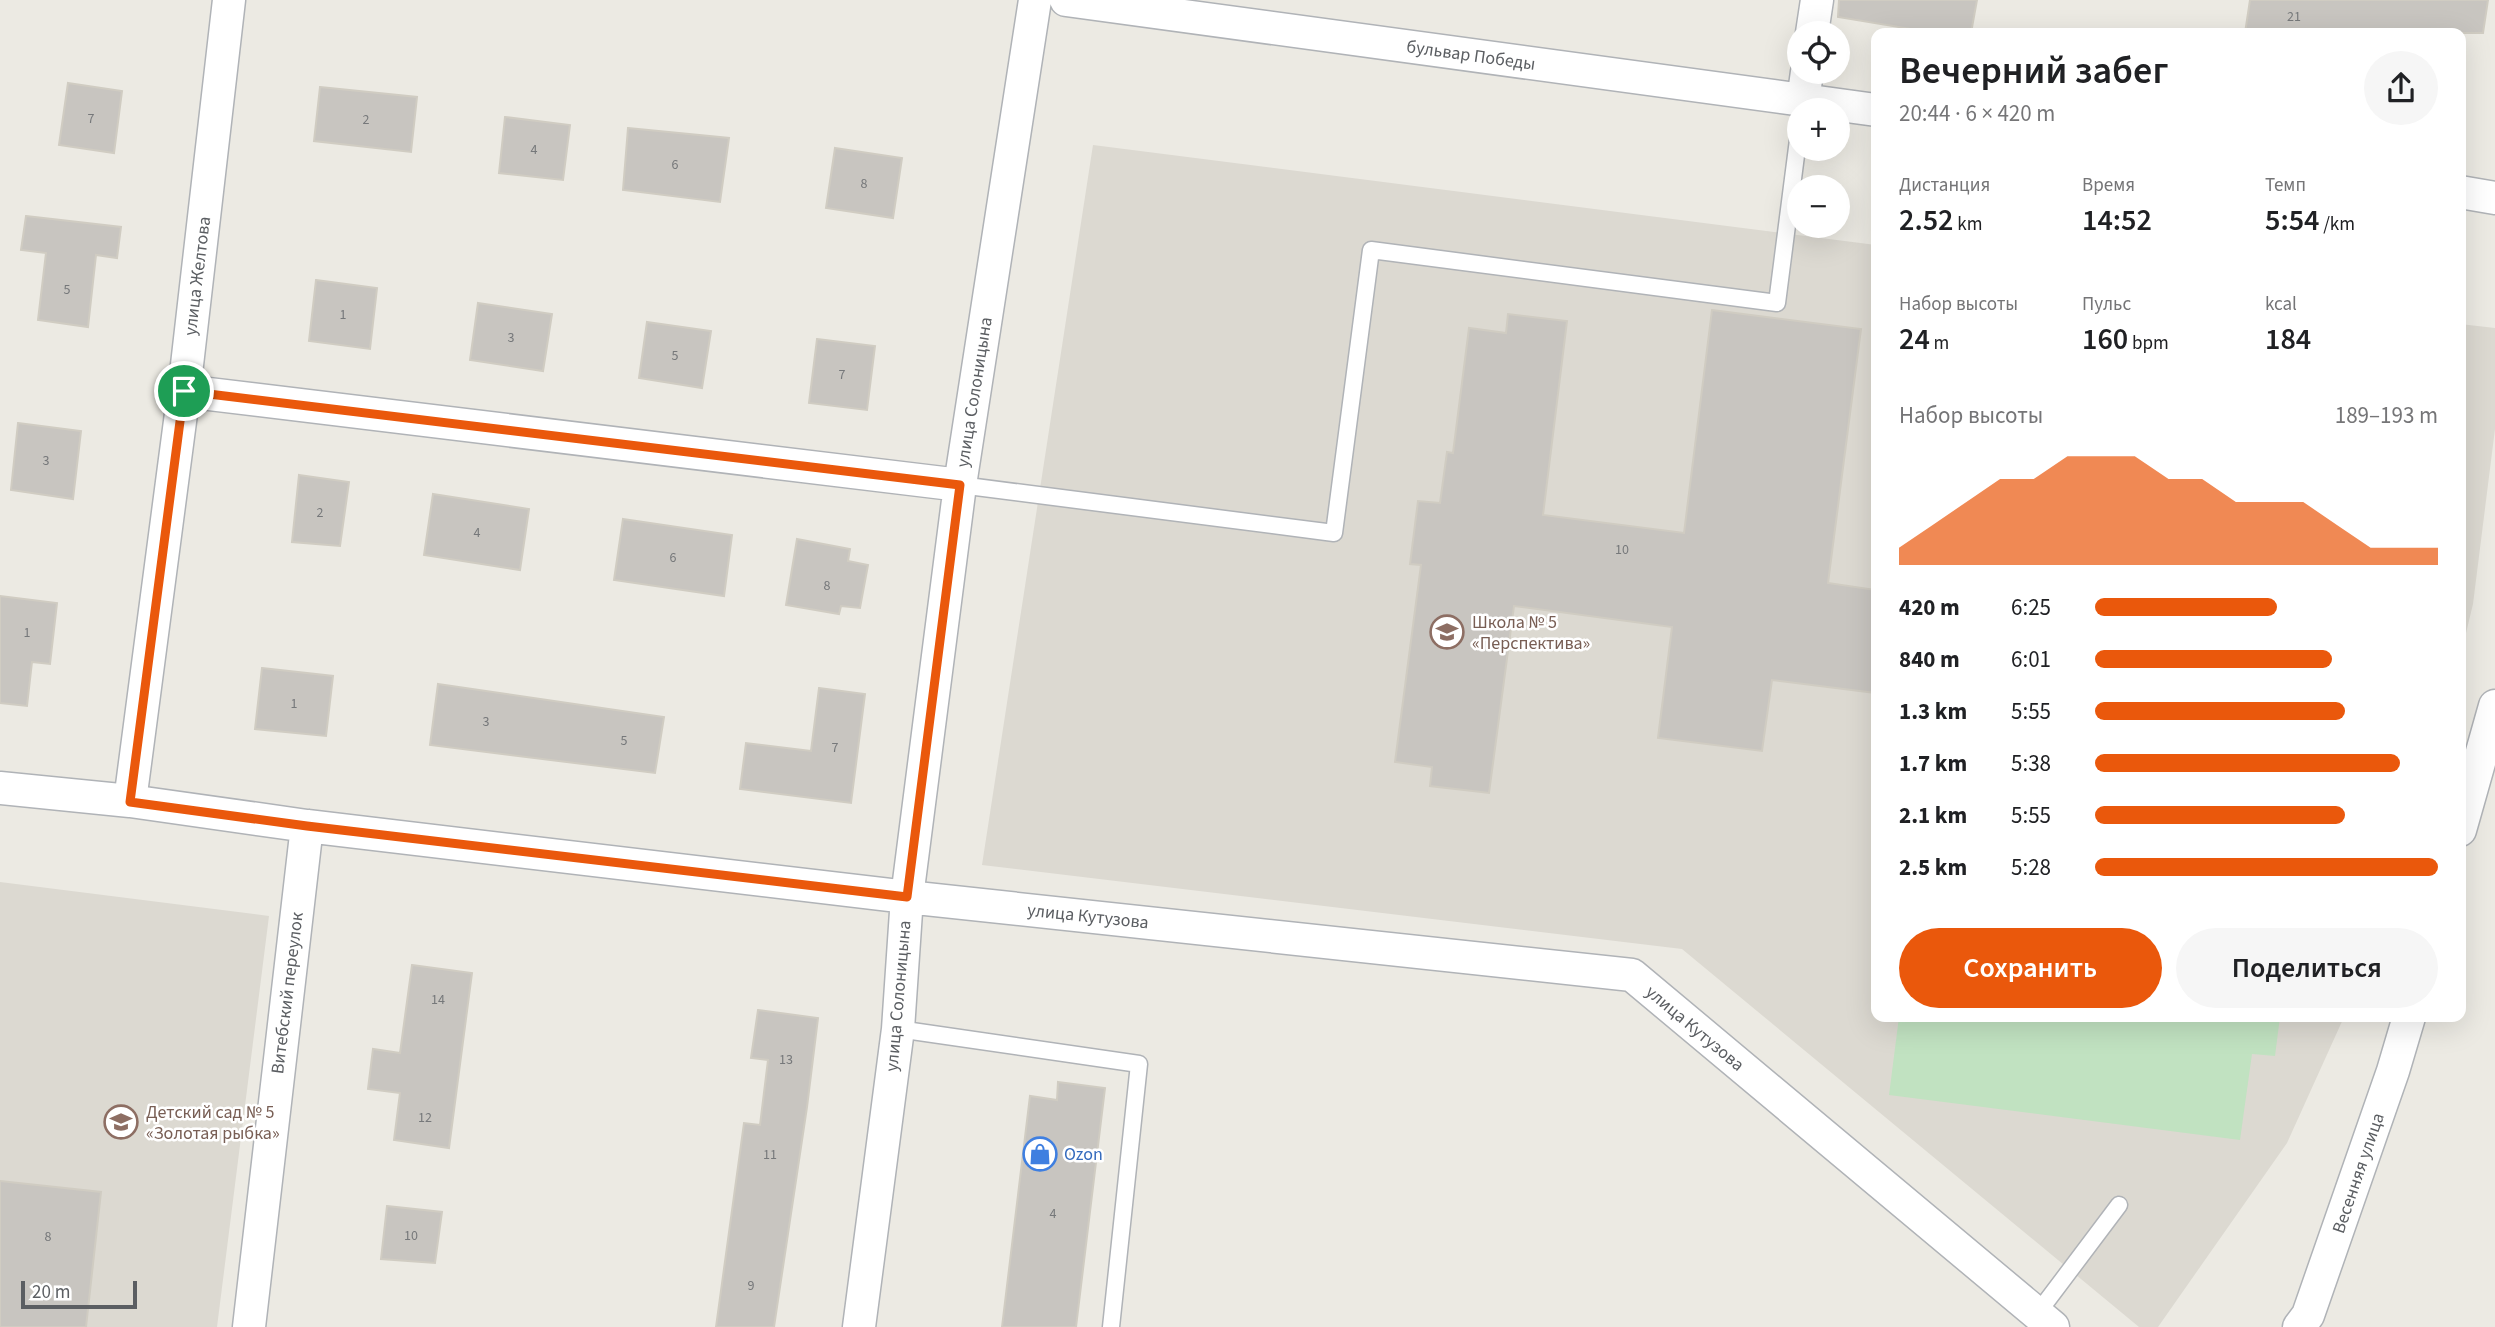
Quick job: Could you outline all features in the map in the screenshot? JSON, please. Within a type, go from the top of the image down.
[{"type":"street","name":"улица Желтова","points":[[130,802],[184,391],[229,0]]},
{"type":"street","name":"улица Солоницына","points":[[859,1327],[898,1029],[907,897],[960,485],[1035,0]]},
{"type":"street","name":"бульвар Победы","points":[[1066,0],[1804,94],[1871,109]]},
{"type":"street","points":[[1814,21],[1817,0]]},
{"type":"street","points":[[2466,193],[2495,198]]},
{"type":"street","points":[[184,391],[960,485]]},
{"type":"street","points":[[2466,809],[2495,706]]},
{"type":"street","name":"улица Кутузова","points":[[0,788],[907,897],[1632,975],[2045,1321]]},
{"type":"street","name":"Витебский переулок","points":[[249,1327],[307,826]]},
{"type":"street","name":"Весенняя улица","points":[[2300,1327],[2308,1314],[2331,1251],[2408,1022]]},
{"type":"lane","points":[[960,485],[1334,533],[1371,250],[1777,303],[1795,161]]},
{"type":"lane","points":[[898,1029],[1139,1064],[1111,1327]]},
{"type":"lane","points":[[2045,1321],[2119,1205]]},
{"type":"shaded area","name":"Школа № 5 «Перспектива»","points":[[1093,145],[1787,234],[1787,238],[1821,238],[1871,244],[1871,1022],[2342,1022],[2287,1143],[2158,1327],[2139,1327],[1682,949],[982,865]]},
{"type":"shaded area","points":[[2466,325],[2495,328],[2495,429],[2473,604],[2466,633]]},
{"type":"shaded area","name":"Детский сад № 5 «Золотая рыбка»","points":[[0,882],[269,916],[217,1327],[0,1327]]},
{"type":"green space","points":[[1898,1022],[2279,1022],[2275,1056],[2252,1054],[2240,1140],[1889,1095]]},
{"type":"building","points":[[1839,0],[1977,0],[1972,28],[1905,28],[1838,17]]},
{"type":"building","points":[[2250,0],[2488,0],[2483,33],[2466,33],[2466,28],[2246,28]]},
{"type":"building","points":[[68,83],[122,91],[114,153],[59,145]]},
{"type":"building","points":[[320,87],[417,97],[411,152],[314,141]]},
{"type":"building","points":[[505,117],[570,125],[563,180],[499,173]]},
{"type":"building","points":[[628,128],[729,138],[720,202],[623,190]]},
{"type":"building","points":[[835,148],[902,158],[893,218],[826,208]]},
{"type":"building","points":[[26,216],[121,227],[117,258],[96,255],[88,327],[38,320],[46,253],[21,250]]},
{"type":"building","points":[[316,280],[377,288],[370,349],[309,341]]},
{"type":"building","points":[[478,303],[552,314],[543,371],[470,360]]},
{"type":"building","points":[[1712,310],[1861,329],[1828,583],[1871,589],[1871,692],[1772,680],[1762,751],[1658,738],[1672,627],[1514,606],[1489,793],[1430,786],[1432,767],[1395,762],[1421,565],[1410,564],[1418,501],[1440,503],[1447,452],[1453,453],[1469,328],[1506,333],[1508,314],[1567,321],[1543,515],[1684,533]]},
{"type":"building","points":[[647,322],[711,331],[702,388],[639,378]]},
{"type":"building","points":[[817,339],[875,346],[867,410],[809,403]]},
{"type":"building","points":[[18,423],[81,431],[73,499],[11,490]]},
{"type":"building","points":[[299,475],[349,482],[340,546],[292,542]]},
{"type":"building","points":[[433,494],[529,509],[520,570],[424,555]]},
{"type":"building","points":[[623,519],[732,535],[724,596],[614,580]]},
{"type":"building","points":[[797,539],[850,549],[848,561],[868,565],[860,608],[841,606],[839,614],[786,605]]},
{"type":"building","points":[[0,596],[57,603],[50,664],[32,662],[27,706],[0,703]]},
{"type":"building","points":[[262,668],[333,676],[326,736],[255,729]]},
{"type":"building","points":[[438,684],[664,717],[655,773],[430,745]]},
{"type":"building","points":[[819,688],[865,694],[851,803],[740,789],[746,743],[811,751]]},
{"type":"building","points":[[412,965],[472,973],[449,1148],[394,1140],[400,1093],[368,1089],[373,1049],[400,1053]]},
{"type":"building","points":[[758,1010],[818,1018],[807,1107],[774,1327],[716,1327],[744,1123],[760,1125],[768,1060],[751,1058]]},
{"type":"building","points":[[1058,1082],[1105,1088],[1076,1327],[1002,1327],[1030,1096],[1057,1100]]},
{"type":"building","points":[[0,1181],[101,1192],[86,1327],[0,1327]]},
{"type":"building","points":[[387,1206],[442,1212],[435,1263],[381,1259]]},
{"type":"place","name":"Школа № 5 «Перспектива»","points":[[1447,632]]},
{"type":"place","name":"Детский сад № 5 «Золотая рыбка»","points":[[121,1122]]},
{"type":"place","name":"Ozon","points":[[1040,1154]]},
{"type":"route","points":[[184,391],[960,485],[907,897],[307,826],[130,802],[184,391]]}]
